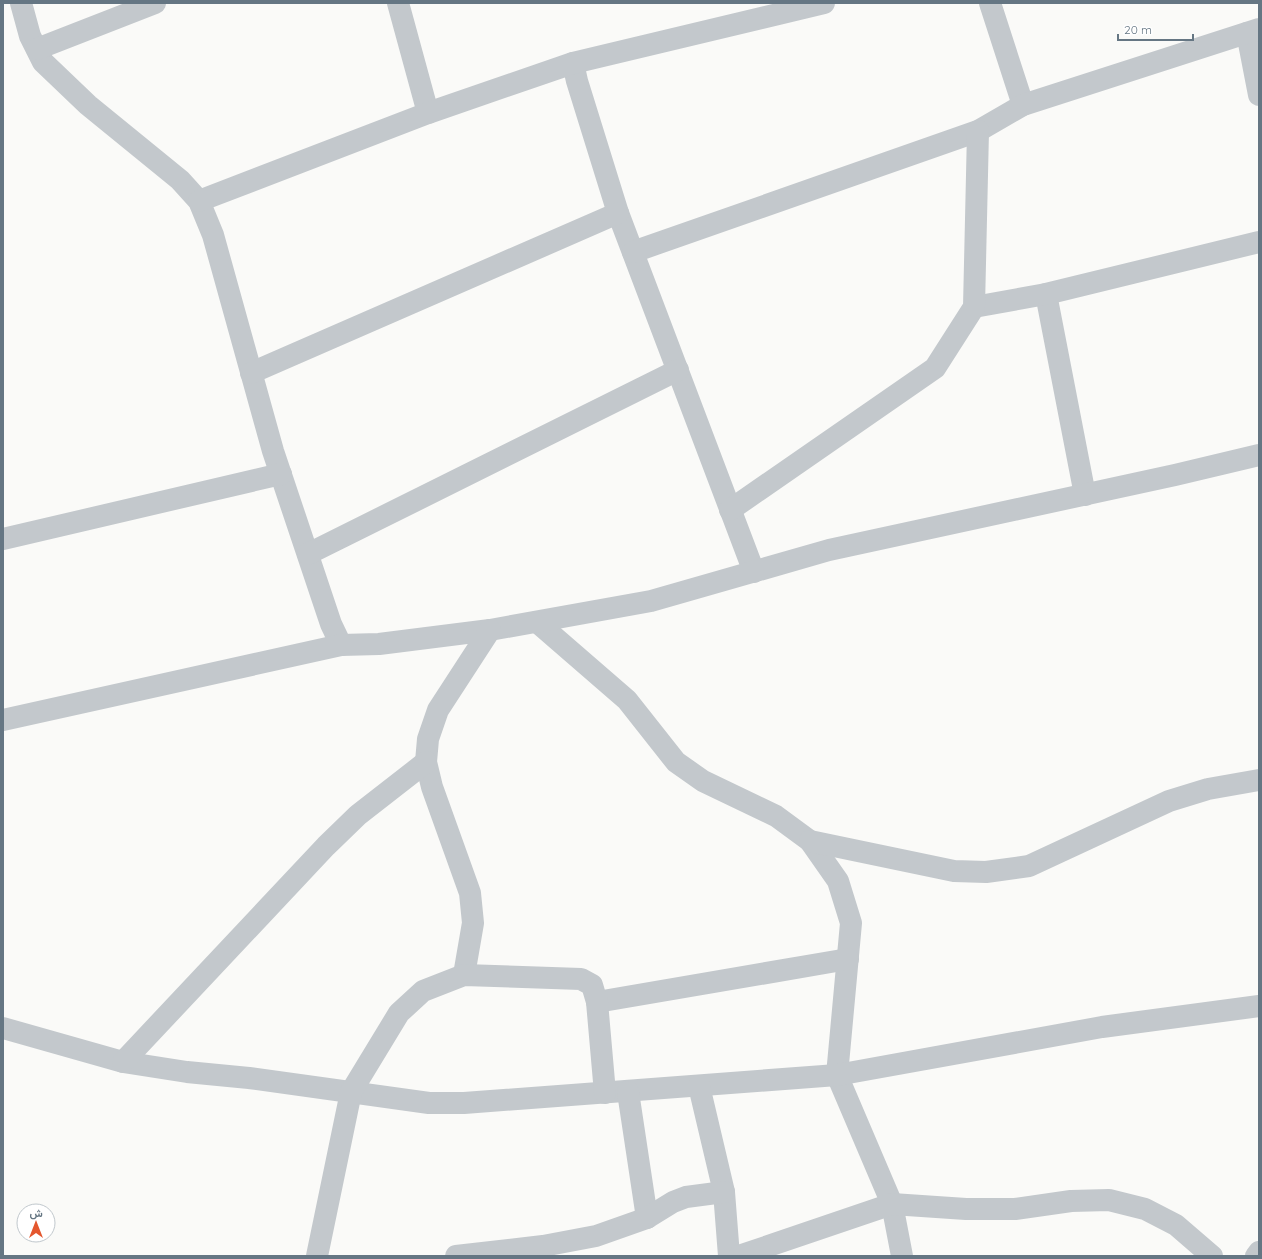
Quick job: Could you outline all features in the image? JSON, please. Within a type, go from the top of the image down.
[{"type":"street","points":[[21,3],[30,36],[43,62],[88,105],[180,180],[198,200],[213,235],[251,373],[281,474],[331,624],[341,645]]},
{"type":"street","points":[[37,49],[155,3]]},
{"type":"street","points":[[398,3],[428,113]]},
{"type":"street","points":[[198,200],[428,113],[573,63],[824,3]]},
{"type":"street","points":[[990,3],[1023,105]]},
{"type":"street","points":[[633,252],[978,131],[1023,105],[1253,31],[1259,95]]},
{"type":"street","points":[[573,63],[577,81],[618,213],[754,572]]},
{"type":"street","points":[[730,510],[935,368],[974,307],[978,131]]},
{"type":"street","points":[[251,373],[618,213]]},
{"type":"street","points":[[974,307],[1046,294],[1259,242]]},
{"type":"street","points":[[1046,294],[1085,495]]},
{"type":"street","points":[[308,554],[678,370]]},
{"type":"street","points":[[3,720],[341,645],[380,644],[490,630],[651,601],[829,550],[1085,495],[1259,455]]},
{"type":"street","points":[[3,539],[281,474]]},
{"type":"street","points":[[537,622],[628,700],[676,762],[703,780],[776,816],[810,841],[838,882],[851,923],[837,1075],[892,1204],[902,1256]]},
{"type":"street","points":[[464,975],[473,923],[470,893],[432,787],[426,762],[428,739],[438,710],[490,630]]},
{"type":"street","points":[[123,1062],[326,846],[358,815],[426,762]]},
{"type":"street","points":[[810,841],[954,871],[986,872],[1029,866],[1169,801],[1208,789],[1259,780]]},
{"type":"street","points":[[597,1002],[848,959]]},
{"type":"street","points":[[317,1256],[351,1092],[399,1013],[423,991],[464,975],[581,979],[592,985],[597,1002],[605,1093]]},
{"type":"street","points":[[3,1028],[123,1062],[187,1072],[249,1078],[429,1103],[464,1103],[628,1092],[837,1075],[1102,1027],[1259,1006]]},
{"type":"street","points":[[699,1086],[724,1192],[729,1256]]},
{"type":"street","points":[[628,1092],[647,1218]]},
{"type":"street","points":[[456,1256],[544,1246],[596,1236],[647,1218],[673,1202],[686,1197],[724,1192]]},
{"type":"street","points":[[739,1256],[892,1204],[966,1209],[1015,1209],[1071,1201],[1109,1200],[1145,1209],[1176,1225],[1212,1256]]},
{"type":"street","points":[[1256,1256],[1259,1252]]}]
